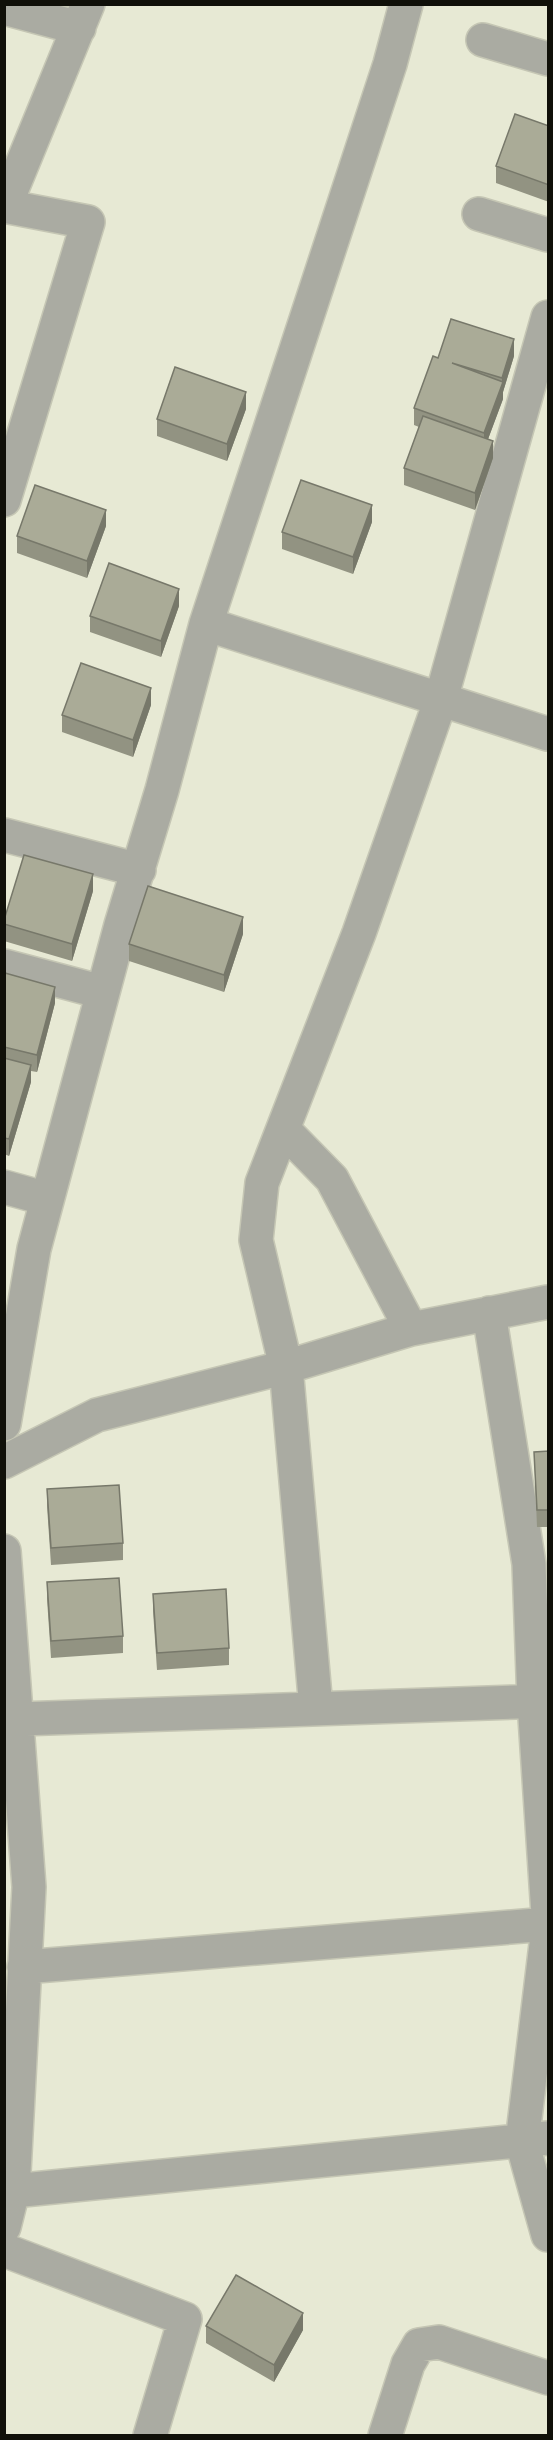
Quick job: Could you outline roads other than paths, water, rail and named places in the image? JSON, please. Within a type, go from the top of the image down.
[{"type":"street","points":[[4,1424],[34,1249],[46,1199],[206,624],[390,64],[406,4]]},
{"type":"street","points":[[4,8],[83,16],[5,206],[88,222],[4,500]]},
{"type":"street","points":[[483,40],[549,59]]},
{"type":"street","points":[[478,214],[549,235]]},
{"type":"street","points":[[316,1708],[286,1367],[256,1240],[262,1183],[359,933],[441,699],[549,316]]},
{"type":"street","points":[[206,624],[549,734]]},
{"type":"street","points":[[4,835],[139,870]]},
{"type":"street","points":[[4,966],[102,992]]},
{"type":"street","points":[[283,1129],[332,1179],[411,1329]]},
{"type":"street","points":[[4,1187],[46,1199]]},
{"type":"street","points":[[4,1462],[97,1415],[286,1367],[411,1329],[549,1302]]},
{"type":"street","points":[[489,1313],[529,1564],[541,1702],[549,1914]]},
{"type":"street","points":[[4,1551],[12,1721],[29,1887],[13,2191],[4,2227]]},
{"type":"street","points":[[12,1721],[316,1708],[541,1702]]},
{"type":"street","points":[[24,1967],[549,1924]]},
{"type":"street","points":[[549,1928],[535,2140],[549,2235]]},
{"type":"street","points":[[13,2191],[535,2140]]},
{"type":"street","points":[[4,2250],[185,2319],[150,2436]]},
{"type":"street","points":[[385,2436],[408,2364],[419,2345],[439,2342],[549,2378]]}]
